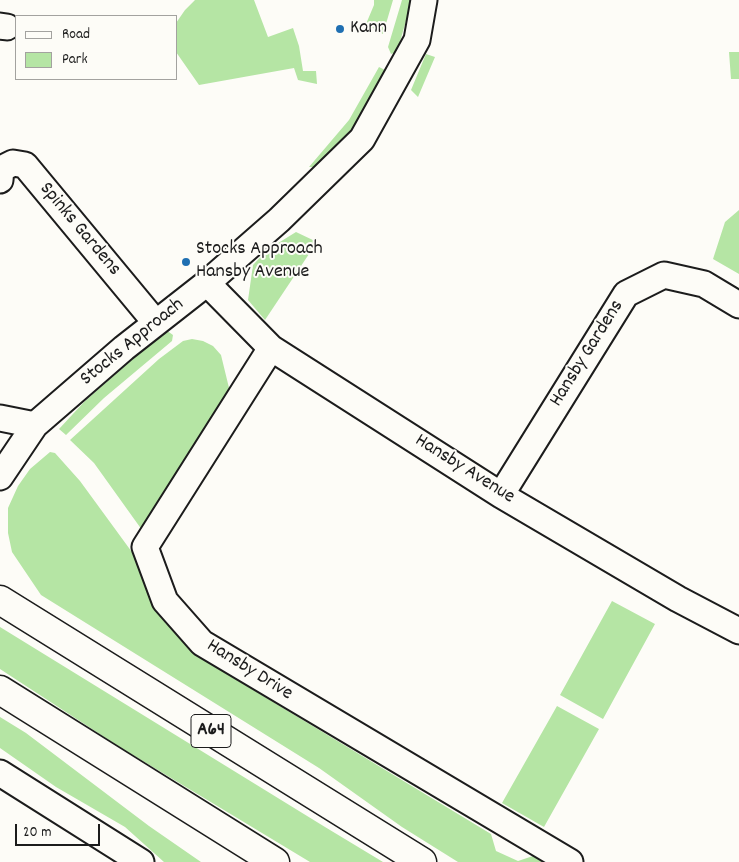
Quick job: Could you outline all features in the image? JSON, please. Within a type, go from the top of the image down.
[{"type":"highway","name":"A64","points":[[0,600],[422,862]]},
{"type":"highway","points":[[0,690],[275,862]]},
{"type":"street","name":"Stocks Approach","points":[[0,477],[35,425],[156,323],[207,283],[279,220],[362,139],[417,40],[424,0]]},
{"type":"street","name":"Spinks Gardens","points":[[0,180],[1,169],[13,163],[25,165],[156,323]]},
{"type":"street","name":"Hansby Gardens","points":[[501,494],[626,294],[664,275],[704,284],[739,305]]},
{"type":"street","name":"Hansby Avenue","points":[[207,283],[271,348],[501,494],[678,599],[739,631]]},
{"type":"street","name":"Hansby Drive","points":[[271,348],[145,547],[165,601],[202,643],[570,862]]},
{"type":"street","points":[[0,418],[35,425]]},
{"type":"street","points":[[0,773],[141,862]]},
{"type":"green space","points":[[195,0],[254,0],[268,37],[293,28],[299,46],[303,71],[316,71],[317,84],[298,80],[294,68],[199,85],[178,55],[178,20]]},
{"type":"green space","points":[[374,0],[393,0],[383,34],[366,24],[374,5]]},
{"type":"green space","points":[[402,0],[412,0],[397,52],[391,54],[388,47]]},
{"type":"green space","points":[[729,52],[739,52],[739,79],[731,79]]},
{"type":"green space","points":[[426,54],[435,57],[418,97],[411,90]]},
{"type":"green space","points":[[379,67],[387,71],[367,109],[347,139],[317,167],[309,167],[349,120]]},
{"type":"green space","points":[[739,210],[739,274],[713,259],[725,222]]},
{"type":"green space","points":[[296,232],[317,242],[265,320],[248,300],[253,265],[267,250]]},
{"type":"green space","points":[[166,330],[173,335],[172,341],[104,398],[66,435],[59,429],[85,401]]},
{"type":"green space","points":[[192,339],[203,341],[213,346],[221,355],[230,392],[142,530],[94,463],[70,440],[159,359],[183,341]]},
{"type":"green space","points":[[50,452],[55,453],[80,481],[137,559],[145,586],[159,614],[212,665],[491,834],[496,851],[518,861],[533,856],[542,862],[458,862],[402,827],[319,768],[41,595],[12,552],[8,533],[8,508],[18,486],[30,469]]},
{"type":"green space","points":[[612,601],[655,624],[603,719],[560,695]]},
{"type":"green space","points":[[0,627],[383,862],[310,862],[118,746],[0,669]]},
{"type":"green space","points":[[557,706],[599,729],[544,827],[502,803]]},
{"type":"green space","points":[[0,717],[26,733],[149,826],[201,862],[164,862],[125,827],[56,787],[0,748]]},
{"type":"place","name":"Kann","points":[[340,29]]},
{"type":"place","name":"Stocks Approach Hansby Avenue","points":[[186,262]]}]
